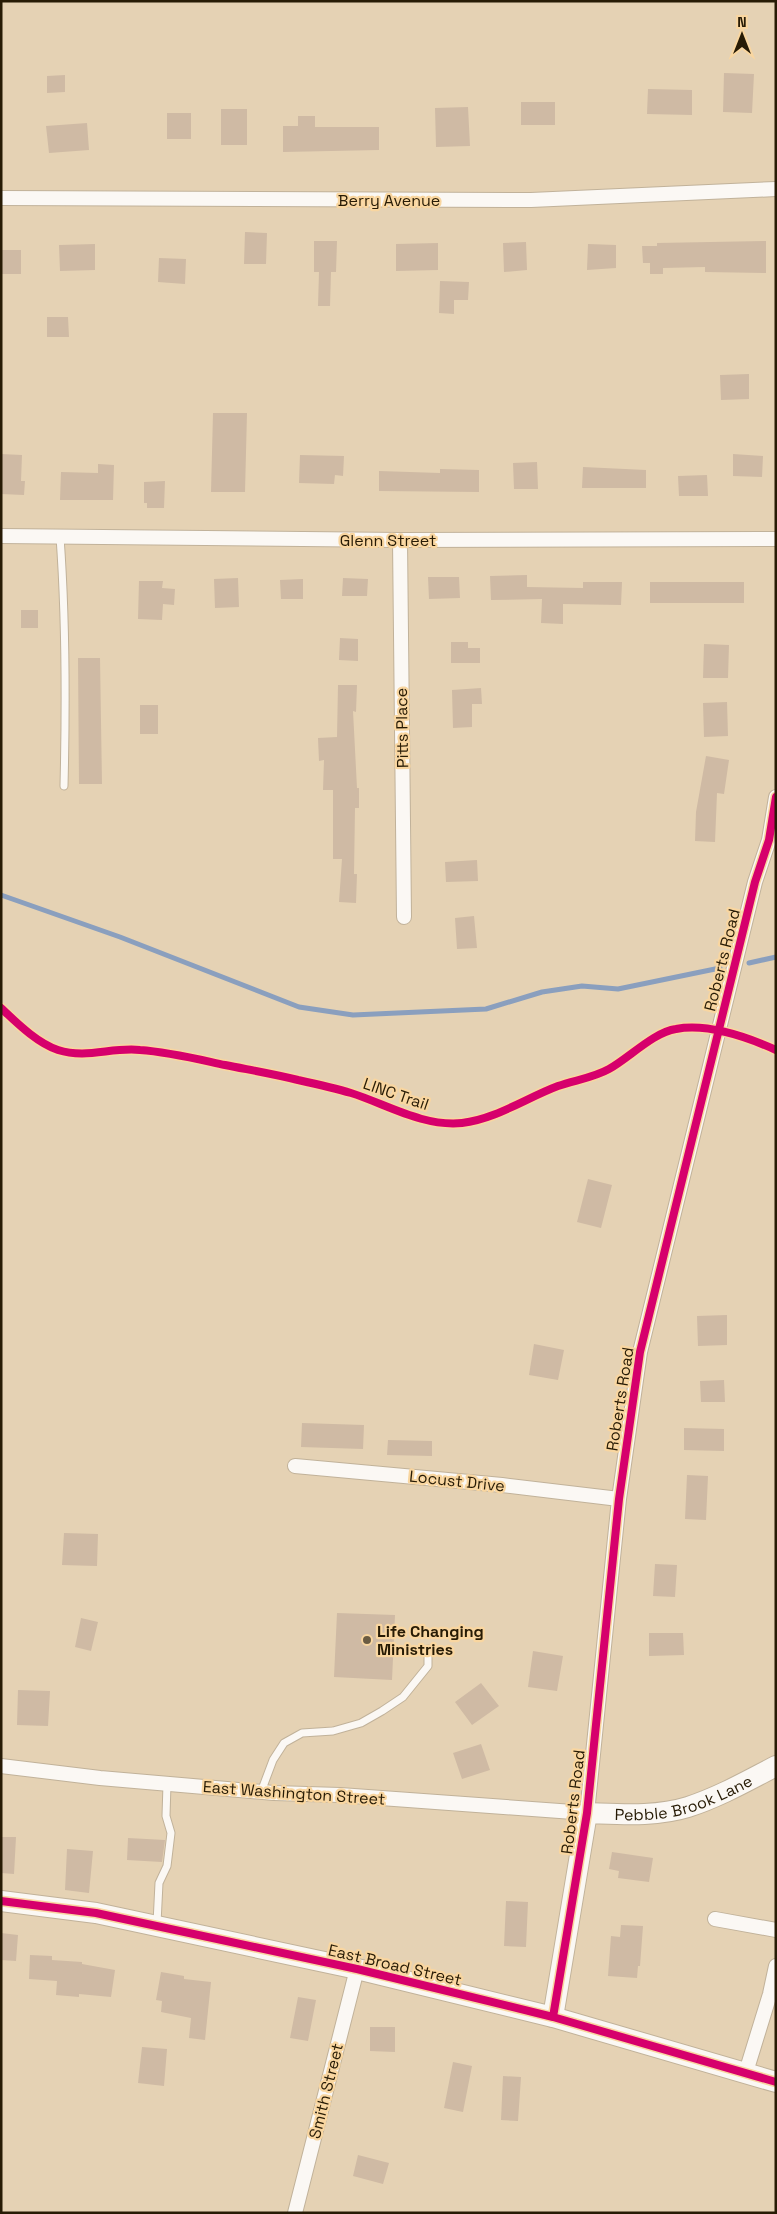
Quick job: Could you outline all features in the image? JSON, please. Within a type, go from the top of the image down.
[{"type":"street","name":"Berry Avenue","points":[[1,198],[531,200],[776,189]]},
{"type":"street","name":"Glenn Street","points":[[1,536],[400,540],[776,538]]},
{"type":"street","name":"Pitts Place","points":[[400,540],[404,917]]},
{"type":"street","name":"Roberts Road","points":[[553,2017],[587,1813],[618,1499],[640,1352],[753,891],[769,840],[776,797]]},
{"type":"street","name":"Locust Drive","points":[[295,1466],[502,1485],[618,1499]]},
{"type":"street","name":"East Washington Street","points":[[1,1766],[261,1792],[340,1795],[587,1813]]},
{"type":"street","name":"Pebble Brook Lane","points":[[587,1813],[630,1815],[686,1808],[730,1791],[776,1766]]},
{"type":"street","name":"East Broad Street","points":[[1,1901],[96,1913],[357,1969],[553,2017],[776,2082]]},
{"type":"street","points":[[715,1919],[776,1930]]},
{"type":"street","points":[[746,2072],[770,1994],[776,1966]]},
{"type":"street","name":"Smith Street","points":[[295,2213],[357,1969]]},
{"type":"lane","points":[[60,537],[63,576],[66,735],[64,786]]},
{"type":"lane","points":[[261,1792],[273,1760],[284,1743],[302,1733],[333,1731],[362,1723],[382,1711],[403,1697],[428,1666],[428,1649]]},
{"type":"lane","points":[[156,1926],[159,1883],[166,1866],[171,1834],[166,1816],[167,1784]]},
{"type":"building","points":[[724,73],[754,74],[752,113],[723,112]]},
{"type":"building","points":[[65,75],[65,92],[47,93],[47,76]]},
{"type":"building","points":[[648,89],[692,90],[692,115],[647,114]]},
{"type":"building","points":[[521,102],[555,102],[555,125],[521,125]]},
{"type":"building","points":[[468,107],[470,146],[436,147],[435,108]]},
{"type":"building","points":[[221,109],[247,109],[247,145],[221,145]]},
{"type":"building","points":[[167,113],[191,113],[191,139],[167,139]]},
{"type":"building","points":[[298,116],[315,116],[315,127],[379,127],[379,150],[283,152],[283,126],[298,126]]},
{"type":"building","points":[[87,123],[89,150],[49,153],[46,126]]},
{"type":"building","points":[[245,232],[267,233],[266,264],[244,264]]},
{"type":"building","points":[[314,241],[337,241],[336,272],[331,272],[330,306],[318,306],[319,272],[314,272]]},
{"type":"building","points":[[766,241],[766,273],[705,272],[705,267],[663,268],[663,274],[650,274],[650,263],[643,263],[642,246],[657,246],[657,243]]},
{"type":"building","points":[[526,242],[527,270],[504,272],[503,243]]},
{"type":"building","points":[[438,243],[438,270],[396,271],[396,244]]},
{"type":"building","points":[[95,244],[95,270],[60,271],[59,245]]},
{"type":"building","points":[[588,244],[616,245],[616,268],[587,270]]},
{"type":"building","points":[[1,250],[21,250],[21,274],[1,274]]},
{"type":"building","points":[[159,258],[186,259],[185,284],[158,282]]},
{"type":"building","points":[[440,281],[469,282],[468,300],[454,300],[454,314],[439,313]]},
{"type":"building","points":[[47,317],[68,317],[69,337],[47,337]]},
{"type":"building","points":[[749,374],[749,399],[721,400],[720,375]]},
{"type":"building","points":[[213,413],[247,413],[245,492],[211,492]]},
{"type":"building","points":[[1,454],[22,455],[21,481],[25,481],[24,495],[1,494]]},
{"type":"building","points":[[733,454],[763,456],[762,477],[733,476]]},
{"type":"building","points":[[300,455],[344,456],[343,476],[335,475],[334,484],[299,483]]},
{"type":"building","points":[[537,462],[538,489],[514,489],[513,463]]},
{"type":"building","points":[[98,464],[114,465],[113,500],[60,500],[61,472],[98,473]]},
{"type":"building","points":[[583,467],[646,470],[646,488],[582,488]]},
{"type":"building","points":[[440,469],[479,470],[479,492],[379,491],[379,471],[440,473]]},
{"type":"building","points":[[707,475],[708,496],[679,496],[678,476]]},
{"type":"building","points":[[165,481],[164,508],[147,508],[147,503],[144,503],[144,482]]},
{"type":"building","points":[[527,575],[527,587],[583,588],[583,582],[622,582],[621,605],[563,604],[563,624],[541,623],[542,599],[491,600],[490,576]]},
{"type":"building","points":[[428,577],[459,577],[460,598],[429,599]]},
{"type":"building","points":[[238,578],[239,607],[215,608],[214,579]]},
{"type":"building","points":[[343,578],[368,579],[367,596],[342,596]]},
{"type":"building","points":[[303,579],[303,599],[281,599],[280,580]]},
{"type":"building","points":[[139,581],[163,581],[162,588],[175,589],[174,605],[163,604],[162,620],[138,619]]},
{"type":"building","points":[[650,582],[744,582],[744,603],[650,603]]},
{"type":"building","points":[[21,610],[38,610],[38,628],[21,628]]},
{"type":"building","points":[[340,638],[358,639],[358,661],[339,660]]},
{"type":"building","points":[[451,642],[468,642],[468,648],[480,648],[480,663],[451,663]]},
{"type":"building","points":[[704,644],[729,645],[728,678],[703,678]]},
{"type":"building","points":[[78,658],[100,658],[102,784],[79,784]]},
{"type":"building","points":[[338,685],[357,685],[356,712],[353,711],[357,788],[359,788],[359,808],[355,808],[354,874],[357,874],[356,903],[339,902],[342,859],[333,859],[333,790],[323,790],[324,760],[319,761],[318,738],[337,737]]},
{"type":"building","points":[[481,688],[482,704],[472,704],[472,727],[453,728],[452,690]]},
{"type":"building","points":[[727,702],[728,736],[704,737],[703,703]]},
{"type":"building","points":[[140,705],[158,705],[158,734],[140,734]]},
{"type":"building","points":[[706,756],[729,760],[724,794],[717,793],[715,842],[695,841],[696,812]]},
{"type":"building","points":[[477,860],[478,881],[446,882],[445,862]]},
{"type":"building","points":[[474,916],[477,948],[457,949],[455,918]]},
{"type":"building","points":[[588,1179],[612,1185],[601,1228],[577,1222]]},
{"type":"building","points":[[727,1315],[727,1345],[698,1346],[697,1316]]},
{"type":"building","points":[[534,1344],[564,1350],[558,1380],[529,1375]]},
{"type":"building","points":[[724,1380],[725,1402],[701,1402],[700,1381]]},
{"type":"building","points":[[302,1423],[364,1425],[363,1449],[301,1447]]},
{"type":"building","points":[[684,1428],[724,1429],[724,1451],[684,1450]]},
{"type":"building","points":[[388,1440],[432,1441],[432,1456],[387,1455]]},
{"type":"building","points":[[687,1475],[708,1476],[706,1520],[685,1519]]},
{"type":"building","points":[[64,1533],[98,1534],[97,1566],[62,1565]]},
{"type":"building","points":[[655,1564],[677,1565],[675,1597],[653,1596]]},
{"type":"building","points":[[337,1613],[395,1615],[392,1680],[334,1677]]},
{"type":"building","points":[[81,1618],[98,1622],[91,1651],[75,1647]]},
{"type":"building","points":[[649,1633],[683,1633],[684,1655],[649,1656]]},
{"type":"building","points":[[533,1651],[563,1656],[557,1691],[528,1687]]},
{"type":"building","points":[[481,1683],[499,1706],[472,1725],[455,1702]]},
{"type":"building","points":[[18,1690],[50,1691],[48,1726],[17,1725]]},
{"type":"building","points":[[481,1744],[490,1770],[462,1779],[453,1753]]},
{"type":"building","points":[[1,1837],[16,1837],[14,1874],[1,1873]]},
{"type":"building","points":[[128,1838],[165,1840],[162,1862],[127,1860]]},
{"type":"building","points":[[67,1849],[93,1851],[89,1893],[65,1890]]},
{"type":"building","points":[[612,1852],[653,1858],[649,1882],[618,1878],[619,1871],[609,1869]]},
{"type":"building","points":[[506,1901],[528,1902],[526,1947],[504,1946]]},
{"type":"building","points":[[621,1925],[643,1926],[640,1966],[638,1966],[637,1978],[608,1976],[611,1936],[620,1937]]},
{"type":"building","points":[[1,1933],[18,1935],[16,1961],[1,1960]]},
{"type":"building","points":[[30,1955],[52,1956],[52,1960],[82,1962],[82,1964],[115,1970],[111,1997],[79,1994],[79,1997],[56,1995],[57,1981],[29,1979]]},
{"type":"building","points":[[161,1972],[184,1976],[184,1979],[211,1982],[205,2040],[189,2038],[191,2018],[161,2012],[162,2001],[156,2000]]},
{"type":"building","points":[[298,1997],[316,2000],[308,2041],[290,2038]]},
{"type":"building","points":[[370,2027],[395,2027],[395,2052],[370,2051]]},
{"type":"building","points":[[142,2047],[167,2049],[164,2086],[138,2083]]},
{"type":"building","points":[[453,2062],[472,2066],[463,2112],[444,2108]]},
{"type":"building","points":[[503,2076],[521,2077],[518,2121],[501,2120]]},
{"type":"building","points":[[358,2155],[389,2163],[383,2184],[353,2176]]},
{"type":"waterway","points":[[1,895],[120,937],[299,1007],[353,1015],[486,1009],[542,992],[582,986],[618,989],[720,968]]},
{"type":"waterway","points":[[749,963],[776,957]]},
{"type":"cycle path","points":[[553,2017],[587,1813],[619,1499],[640,1352],[755,882],[769,840],[776,797]]},
{"type":"cycle path","name":"LINC Trail","points":[[1,1008],[35,1038],[58,1050],[79,1053],[119,1050],[162,1052],[332,1088],[351,1093],[405,1114],[433,1122],[447,1123],[475,1121],[511,1108],[558,1086],[603,1072],[659,1035],[676,1029],[701,1028],[727,1032],[776,1050]]},
{"type":"cycle path","points":[[1,1901],[96,1913],[357,1969],[553,2017],[776,2082]]},
{"type":"place","name":"Life Changing Ministries","points":[[367,1640]]}]
